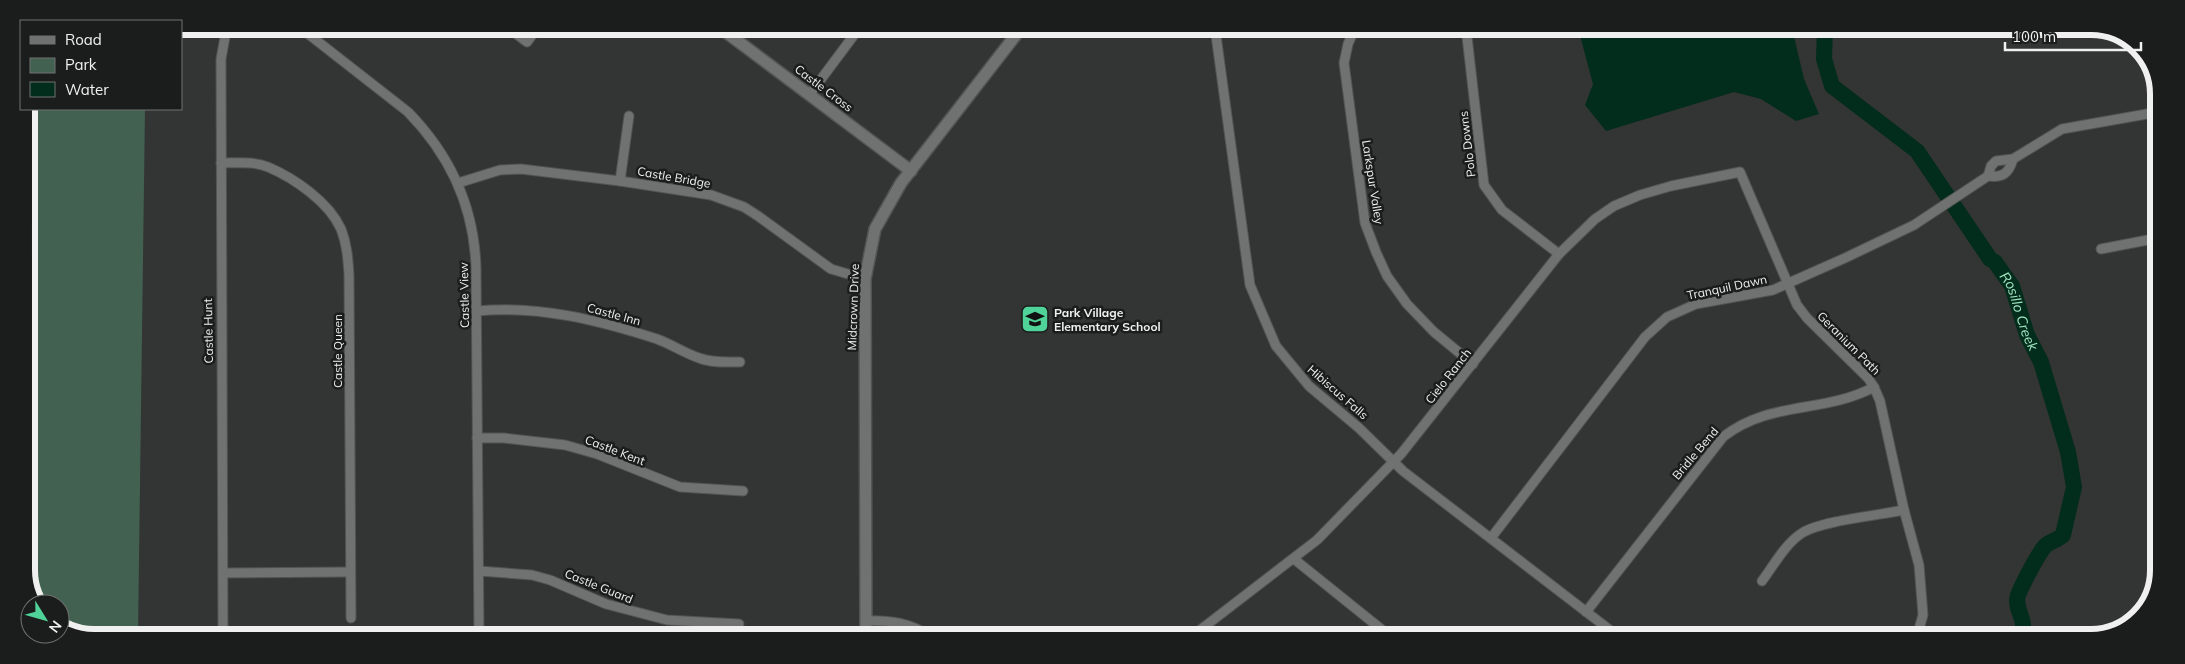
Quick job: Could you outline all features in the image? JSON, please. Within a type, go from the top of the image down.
[{"type":"street","name":"Castle Hunt","points":[[223,629],[220,306],[221,59],[225,35]]},
{"type":"street","name":"Castle View","points":[[310,35],[408,112],[436,143],[458,182],[472,229],[476,260],[479,629]]},
{"type":"street","points":[[518,35],[527,42],[532,35]]},
{"type":"street","name":"Castle Cross","points":[[730,35],[911,171]]},
{"type":"street","points":[[810,94],[854,35]]},
{"type":"street","name":"Midcrown Drive","points":[[866,629],[865,279],[875,229],[911,171],[1016,35]]},
{"type":"street","name":"Hibiscus Falls","points":[[1217,35],[1246,267],[1258,307],[1276,346],[1292,368],[1309,386],[1368,436],[1393,463],[1608,629]]},
{"type":"street","name":"Larkspur Valley","points":[[1352,35],[1344,63],[1368,230],[1387,276],[1408,304],[1434,332],[1473,364]]},
{"type":"street","name":"Polo Downs","points":[[1467,35],[1484,184],[1502,210],[1559,254]]},
{"type":"street","name":"Tranquil Dawn","points":[[1988,176],[1991,166],[1996,161],[2012,159],[2062,129],[2150,113]]},
{"type":"street","points":[[620,180],[629,116]]},
{"type":"street","name":"Tranquil Dawn","points":[[1491,538],[1645,337],[1666,317],[1696,304],[1773,290],[1788,284],[1914,225],[1988,176],[1998,177],[2005,174],[2010,169],[2012,159]]},
{"type":"street","name":"Castle Queen","points":[[222,163],[250,162],[267,167],[296,183],[330,213],[340,227],[346,245],[349,275],[351,618]]},
{"type":"street","name":"Castle Bridge","points":[[458,182],[500,170],[521,169],[620,180],[724,199],[758,216],[831,269],[865,279]]},
{"type":"street","name":"Cielo Ranch","points":[[1201,629],[1294,560],[1331,527],[1393,463],[1415,439],[1559,254],[1594,219],[1614,206],[1640,194],[1740,172]]},
{"type":"street","name":"Geranium Path","points":[[1740,172],[1788,284],[1807,318],[1874,387],[1880,401],[1904,510],[1919,565],[1923,615],[1918,629]]},
{"type":"street","points":[[2101,249],[2150,239]]},
{"type":"street","name":"Castle Inn","points":[[476,311],[496,309],[539,311],[592,320],[660,340],[700,359],[719,362],[740,362]]},
{"type":"street","name":"Bridle Bend","points":[[1586,612],[1723,437],[1740,424],[1762,415],[1849,399],[1874,387]]},
{"type":"street","name":"Castle Kent","points":[[477,438],[504,438],[565,445],[597,454],[680,487],[744,491]]},
{"type":"street","points":[[1762,581],[1790,543],[1803,532],[1820,526],[1904,510]]},
{"type":"street","points":[[1294,560],[1381,629]]},
{"type":"street","name":"Castle Guard","points":[[479,571],[532,574],[614,607],[667,620],[739,624]]},
{"type":"street","points":[[224,573],[350,572]]},
{"type":"street","points":[[866,621],[899,622],[914,629]]},
{"type":"green space","points":[[35,110],[145,110],[138,629],[94,629],[70,623],[70,594],[40,594],[35,573]]},
{"type":"water","points":[[1580,35],[1794,35],[1804,79],[1819,114],[1796,121],[1761,99],[1734,92],[1606,131],[1585,105],[1593,84]]},
{"type":"waterway","name":"Rosillo Creek","points":[[1825,35],[1824,59],[1832,86],[1917,151],[1990,259],[1995,262],[2012,286],[2027,335],[2041,362],[2068,452],[2074,487],[2063,535],[2044,547],[2018,595],[2017,601],[2023,629]]},
{"type":"place","name":"Park Village Elementary School","points":[[1035,319]]}]
